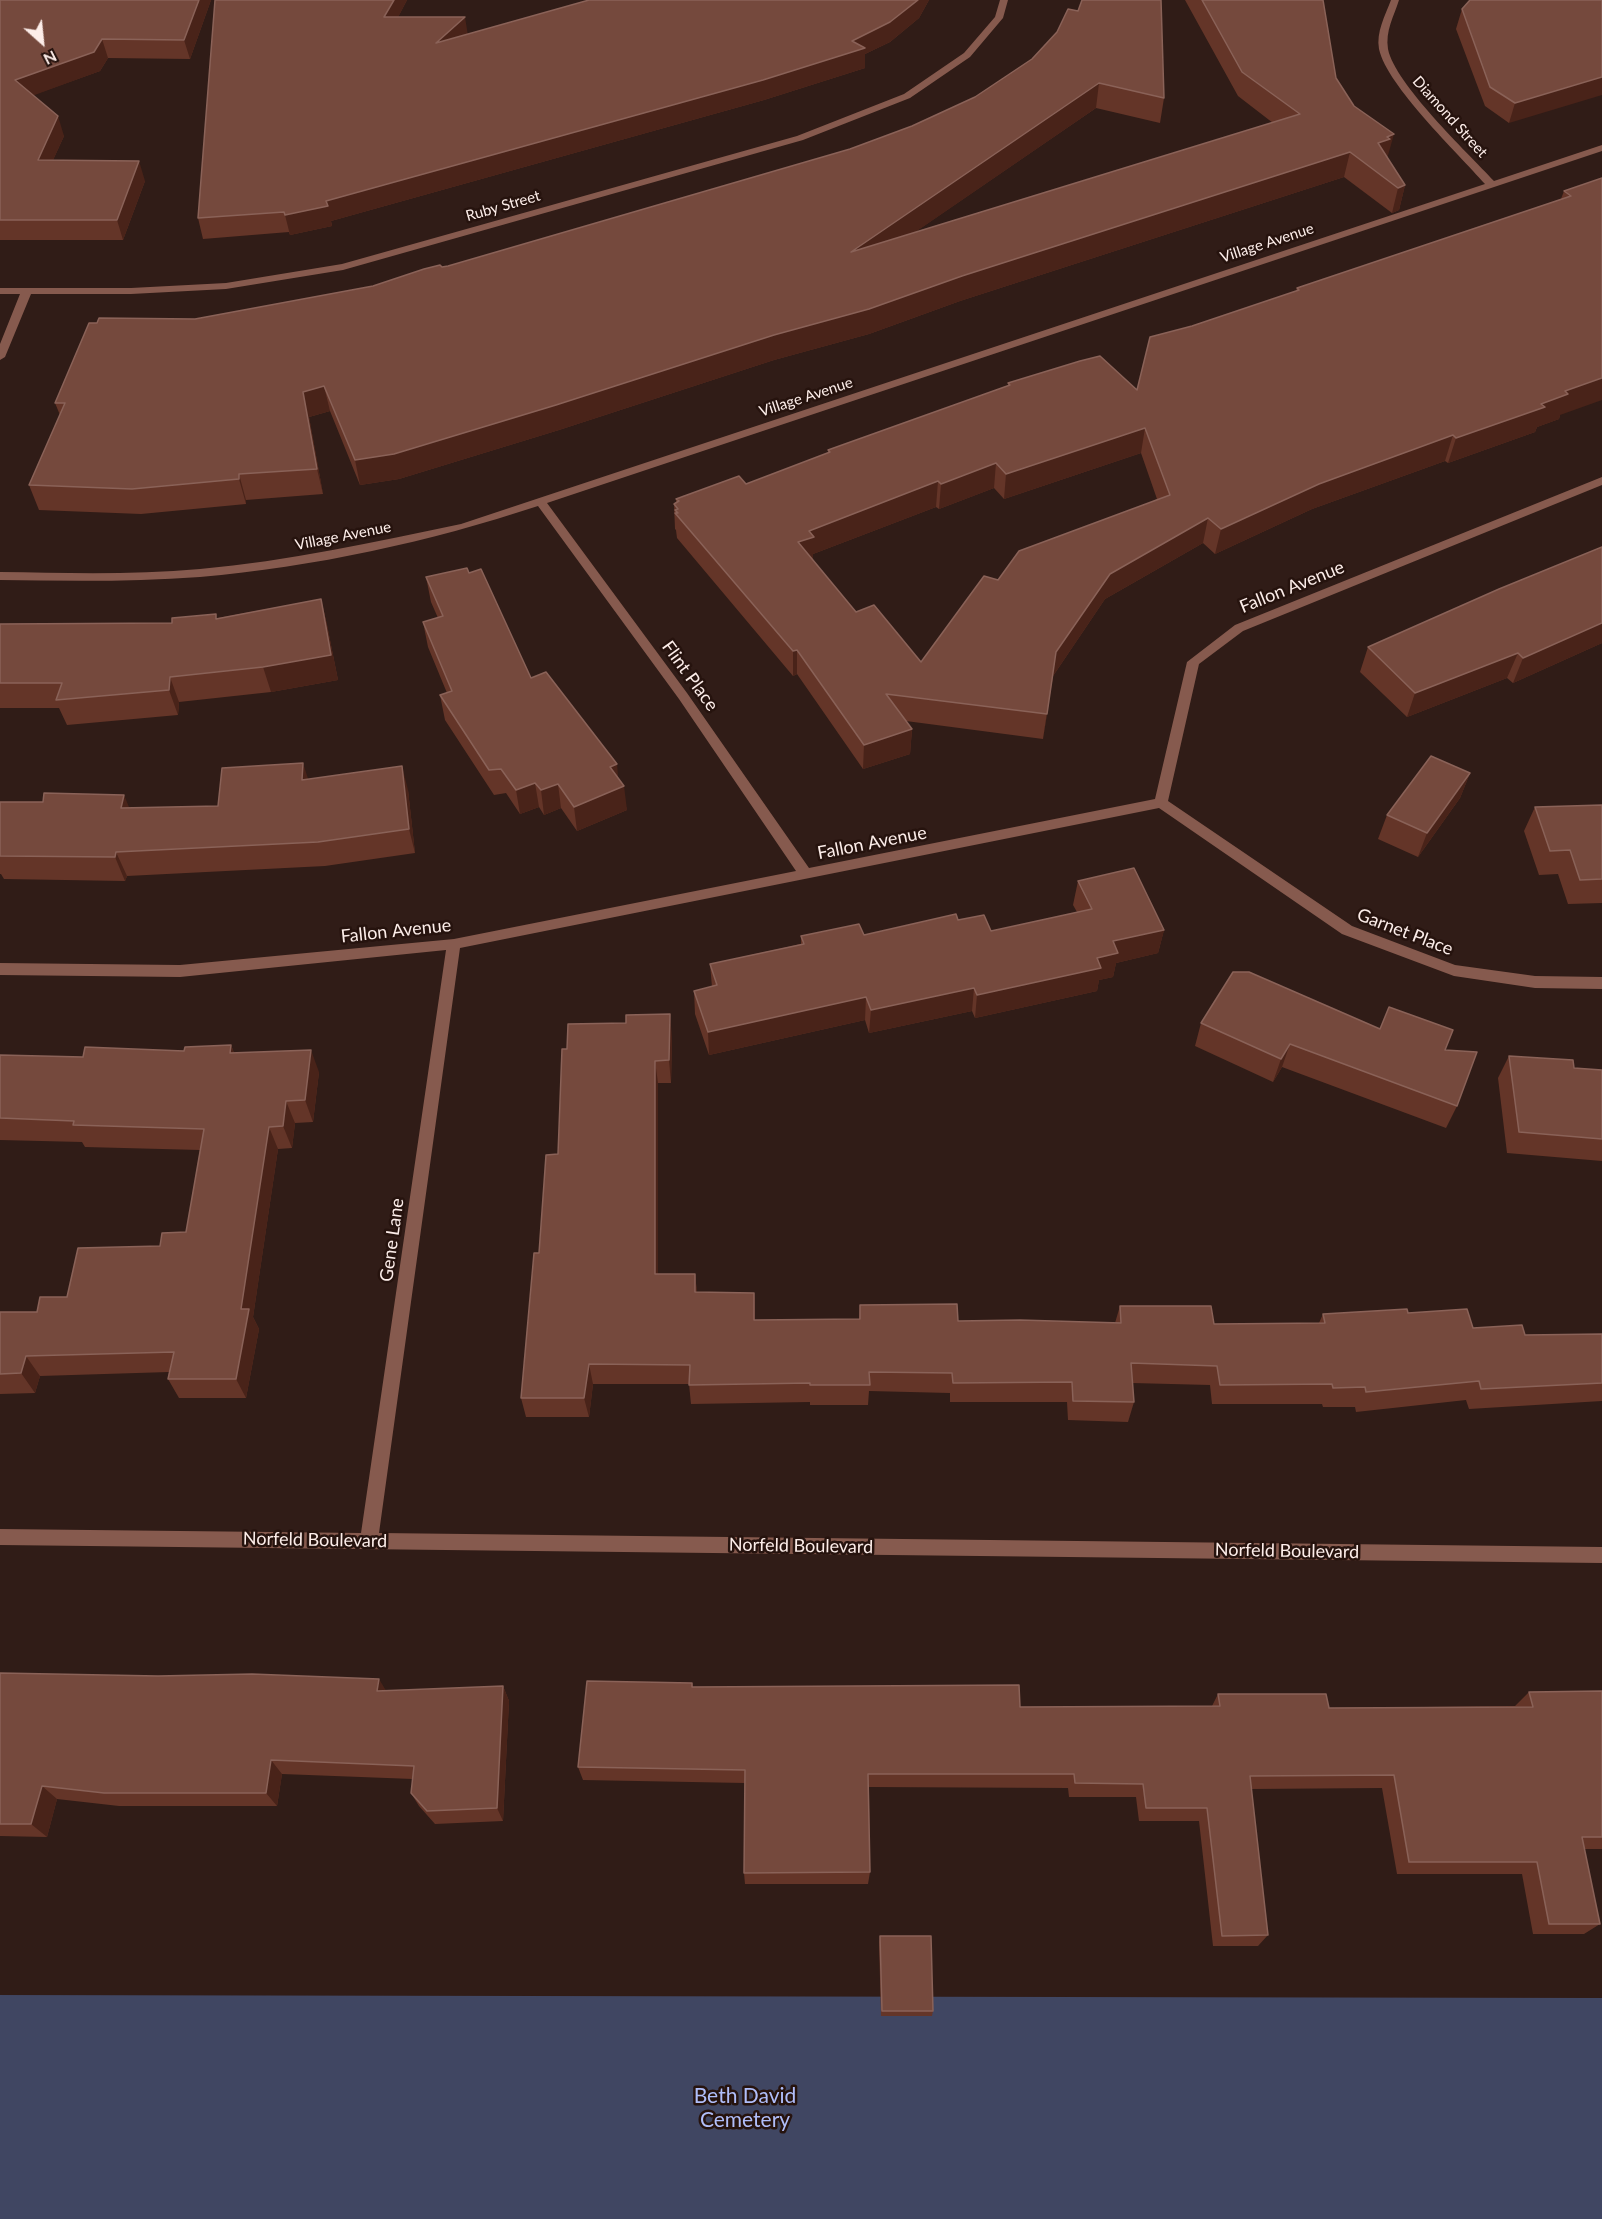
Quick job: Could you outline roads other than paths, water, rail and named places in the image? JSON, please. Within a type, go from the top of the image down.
[{"type":"street","name":"Ruby Street","points":[[0,291],[131,291],[226,286],[343,267],[800,138],[907,96],[967,56],[999,18],[1004,0]]},
{"type":"street","name":"Diamond Street","points":[[1395,0],[1383,33],[1384,50],[1397,80],[1491,184]]},
{"type":"street","name":"Village Avenue","points":[[0,576],[138,578],[229,570],[349,551],[463,527],[1602,148]]},
{"type":"street","points":[[0,357],[27,291]]},
{"type":"street","name":"Fallon Avenue","points":[[0,969],[180,971],[454,944],[1161,803],[1193,662],[1221,641],[1239,628],[1602,481]]},
{"type":"street","name":"Flint Place","points":[[540,501],[683,696],[806,874]]},
{"type":"street","name":"Garnet Place","points":[[1161,803],[1347,930],[1454,970],[1535,982],[1602,983]]},
{"type":"street","name":"Gene Lane","points":[[369,1541],[454,944]]},
{"type":"street","name":"Norfeld Boulevard","points":[[0,1537],[1602,1555]]},
{"type":"park label","name":"Beth David Cemetery","points":[[745,2108]]}]
